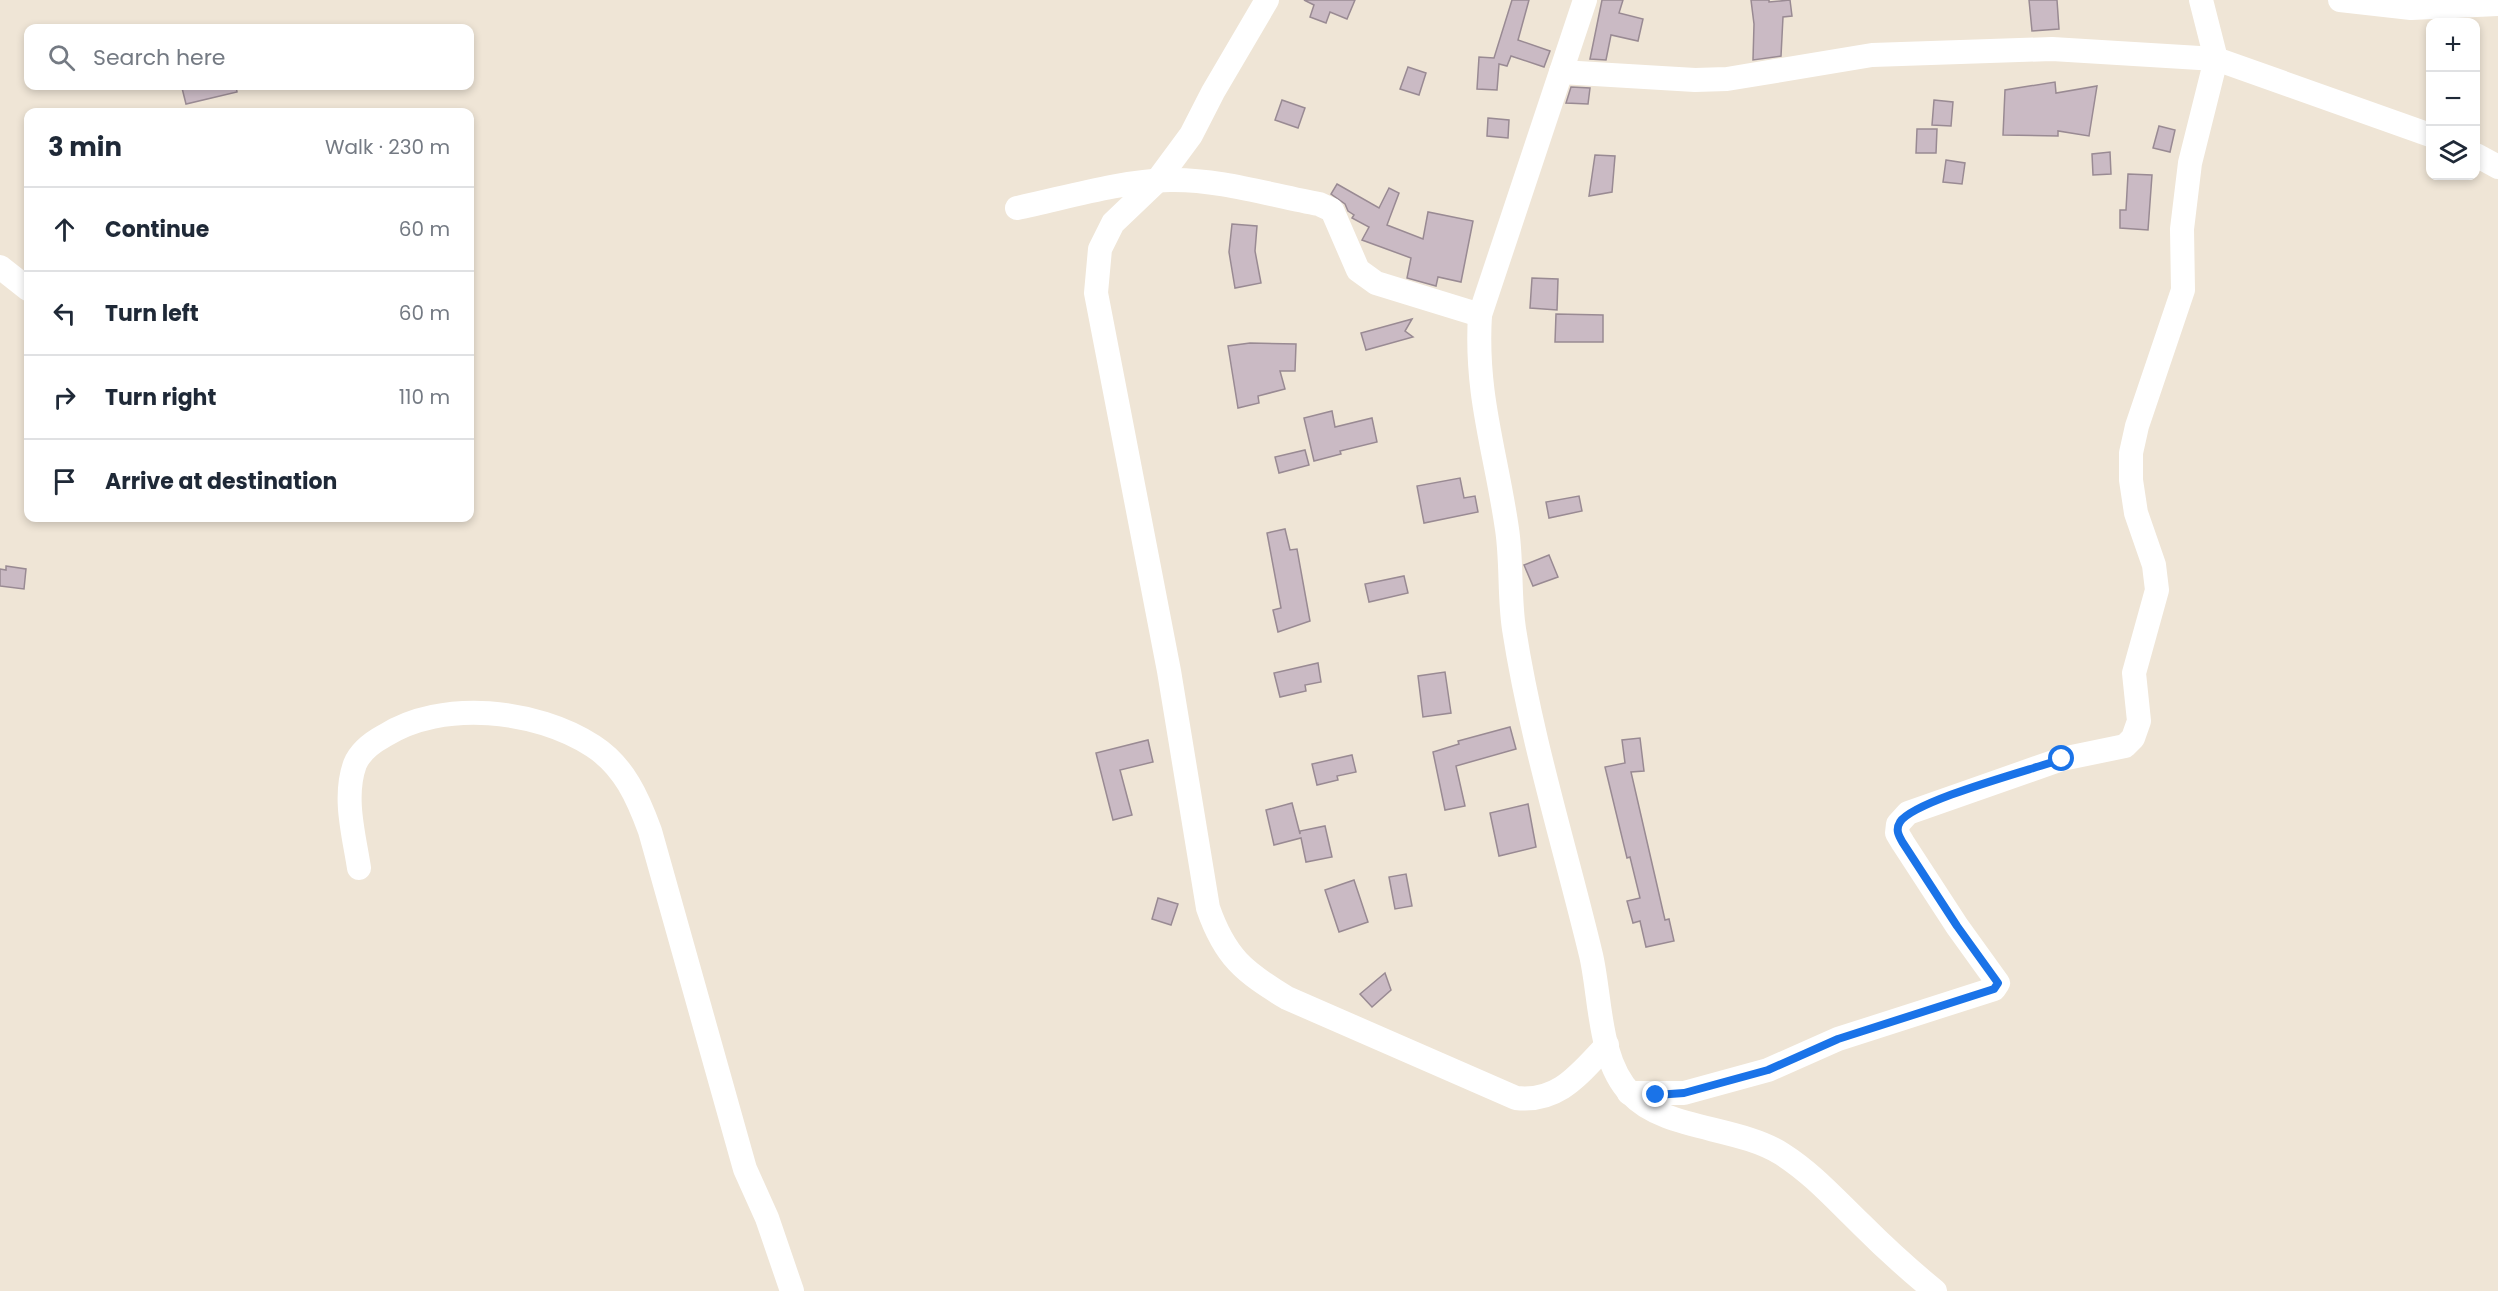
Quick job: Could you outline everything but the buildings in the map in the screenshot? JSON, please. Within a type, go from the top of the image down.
[{"type":"street","points":[[1267,0],[1213,92],[1191,135],[1157,181],[1113,223],[1100,249],[1096,293],[1169,671],[1208,908],[1218,937],[1233,958],[1250,973],[1287,998],[1516,1098],[1533,1100],[1553,1094],[1572,1081],[1607,1045]]},
{"type":"street","points":[[1585,0],[1480,315],[1479,378],[1506,526],[1515,636],[1525,692],[1592,958],[1607,1045],[1615,1069],[1629,1093],[1643,1106],[1659,1114],[1732,1133],[1781,1153],[1810,1173],[1869,1232],[1935,1291]]},
{"type":"street","points":[[1629,1093],[1684,1093],[1768,1070],[1838,1039],[1994,989],[1998,983],[1957,926],[1903,843],[1897,832],[1898,824],[1908,813],[1932,803],[2062,759],[2125,746],[2133,738],[2139,721],[2134,673],[2157,590],[2154,565],[2136,513],[2130,480],[2131,453],[2137,426],[2183,290],[2182,229],[2190,163],[2216,59],[2200,0]]},
{"type":"street","points":[[2340,0],[2411,8],[2498,4]]},
{"type":"street","points":[[1561,72],[1706,80],[1872,55],[2052,49],[2216,59],[2325,95],[2426,133]]},
{"type":"street","points":[[2480,158],[2498,167]]},
{"type":"street","points":[[1017,208],[1157,181],[1197,180],[1318,204],[1332,210],[1358,270],[1376,283],[1480,315]]},
{"type":"street","points":[[3,271],[24,286]]},
{"type":"street","points":[[359,868],[350,809],[350,785],[356,762],[371,743],[396,728],[423,719],[450,715],[488,714],[521,718],[562,730],[594,746],[619,768],[637,795],[650,831],[745,1169],[767,1218],[792,1291]]},
{"type":"route","points":[[1656,1095],[1684,1093],[1768,1070],[1838,1039],[1994,989],[1998,983],[1993,973],[1957,926],[1903,843],[1897,832],[1898,824],[1908,813],[1932,803],[2062,759]]}]
